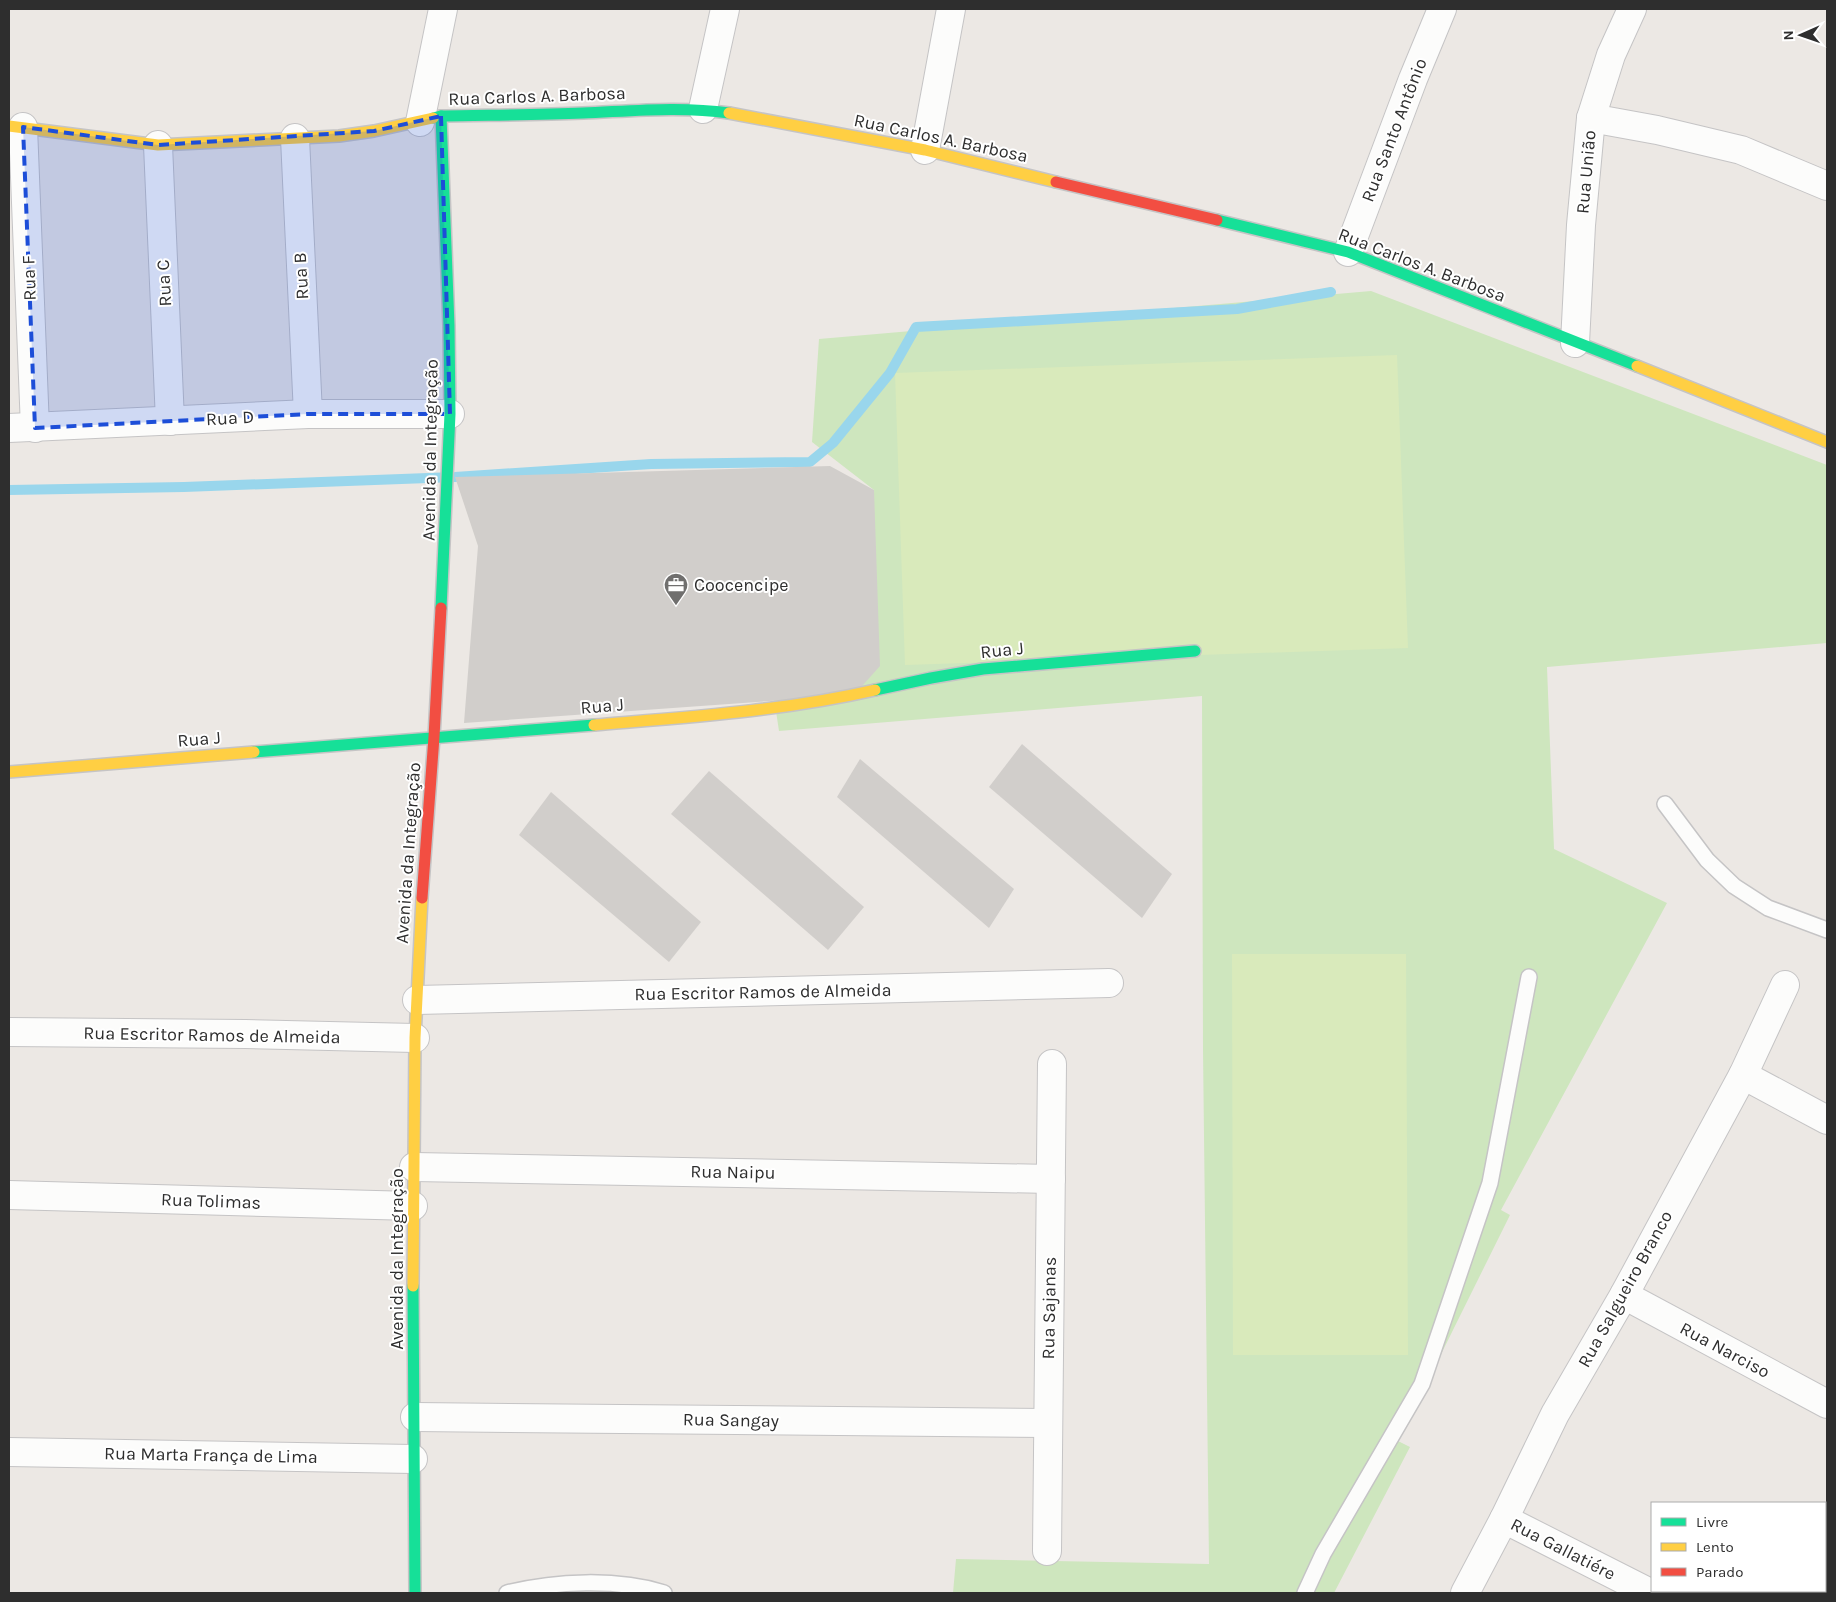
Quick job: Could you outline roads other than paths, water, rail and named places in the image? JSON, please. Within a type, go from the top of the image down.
[{"type":"street","points":[[430,119],[443,9]]},
{"type":"street","points":[[703,109],[725,9]]},
{"type":"street","points":[[925,150],[951,9]]},
{"type":"street","name":"Rua Santo Antônio","points":[[1348,252],[1413,79],[1442,9]]},
{"type":"street","name":"Rua União","points":[[1575,344],[1581,225],[1591,118],[1611,55],[1632,9]]},
{"type":"street","name":"Rua Carlos A. Barbosa","points":[[16,127],[158,145],[338,136],[430,119],[703,109],[925,150],[1348,252],[1575,344],[1827,442]]},
{"type":"street","points":[[1591,118],[1657,130],[1741,150],[1827,186]]},
{"type":"street","name":"Avenida da Integração","points":[[415,1593],[413,1206],[416,1000],[450,464],[449,326],[430,119]]},
{"type":"street","name":"Rua F","points":[[16,127],[22,428]]},
{"type":"street","name":"Rua B","points":[[295,138],[308,414]]},
{"type":"street","name":"Rua C","points":[[158,145],[170,421]]},
{"type":"street","name":"Rua D","points":[[22,428],[308,414],[450,414]]},
{"type":"street","name":"Rua J","points":[[9,772],[740,713],[828,701],[931,678],[983,669],[1196,651]]},
{"type":"street","name":"Rua Escritor Ramos de Almeida","points":[[416,1000],[1109,983]]},
{"type":"street","name":"Rua Salgueiro Branco","points":[[1465,1593],[1504,1519],[1555,1414],[1624,1295],[1743,1075],[1786,985]]},
{"type":"street","name":"Rua Escritor Ramos de Almeida","points":[[9,1032],[254,1034],[415,1038]]},
{"type":"street","name":"Rua Sajanas","points":[[1047,1551],[1052,1064]]},
{"type":"street","points":[[1743,1075],[1827,1120]]},
{"type":"street","name":"Rua Naipu","points":[[414,1167],[1051,1179]]},
{"type":"street","name":"Rua Tolimas","points":[[9,1195],[413,1206]]},
{"type":"street","name":"Rua Narciso","points":[[1624,1295],[1827,1404]]},
{"type":"street","name":"Rua Sangay","points":[[415,1417],[1048,1423]]},
{"type":"street","name":"Rua Marta França de Lima","points":[[9,1452],[413,1459]]},
{"type":"street","name":"Rua Gallatiére","points":[[1504,1519],[1650,1593]]},
{"type":"lane","points":[[1665,804],[1707,860],[1734,886],[1768,908],[1827,930]]},
{"type":"lane","points":[[1305,1593],[1323,1554],[1422,1384],[1490,1183],[1528,976]]},
{"type":"lane","points":[[507,1593],[534,1587],[589,1583],[646,1587],[664,1593]]},
{"type":"waterway","points":[[9,490],[184,487],[455,477],[651,464],[810,462],[833,443],[890,373],[916,327],[1237,309],[1331,292]]},
{"type":"place","name":"Coocencipe","points":[[676,606]]}]
